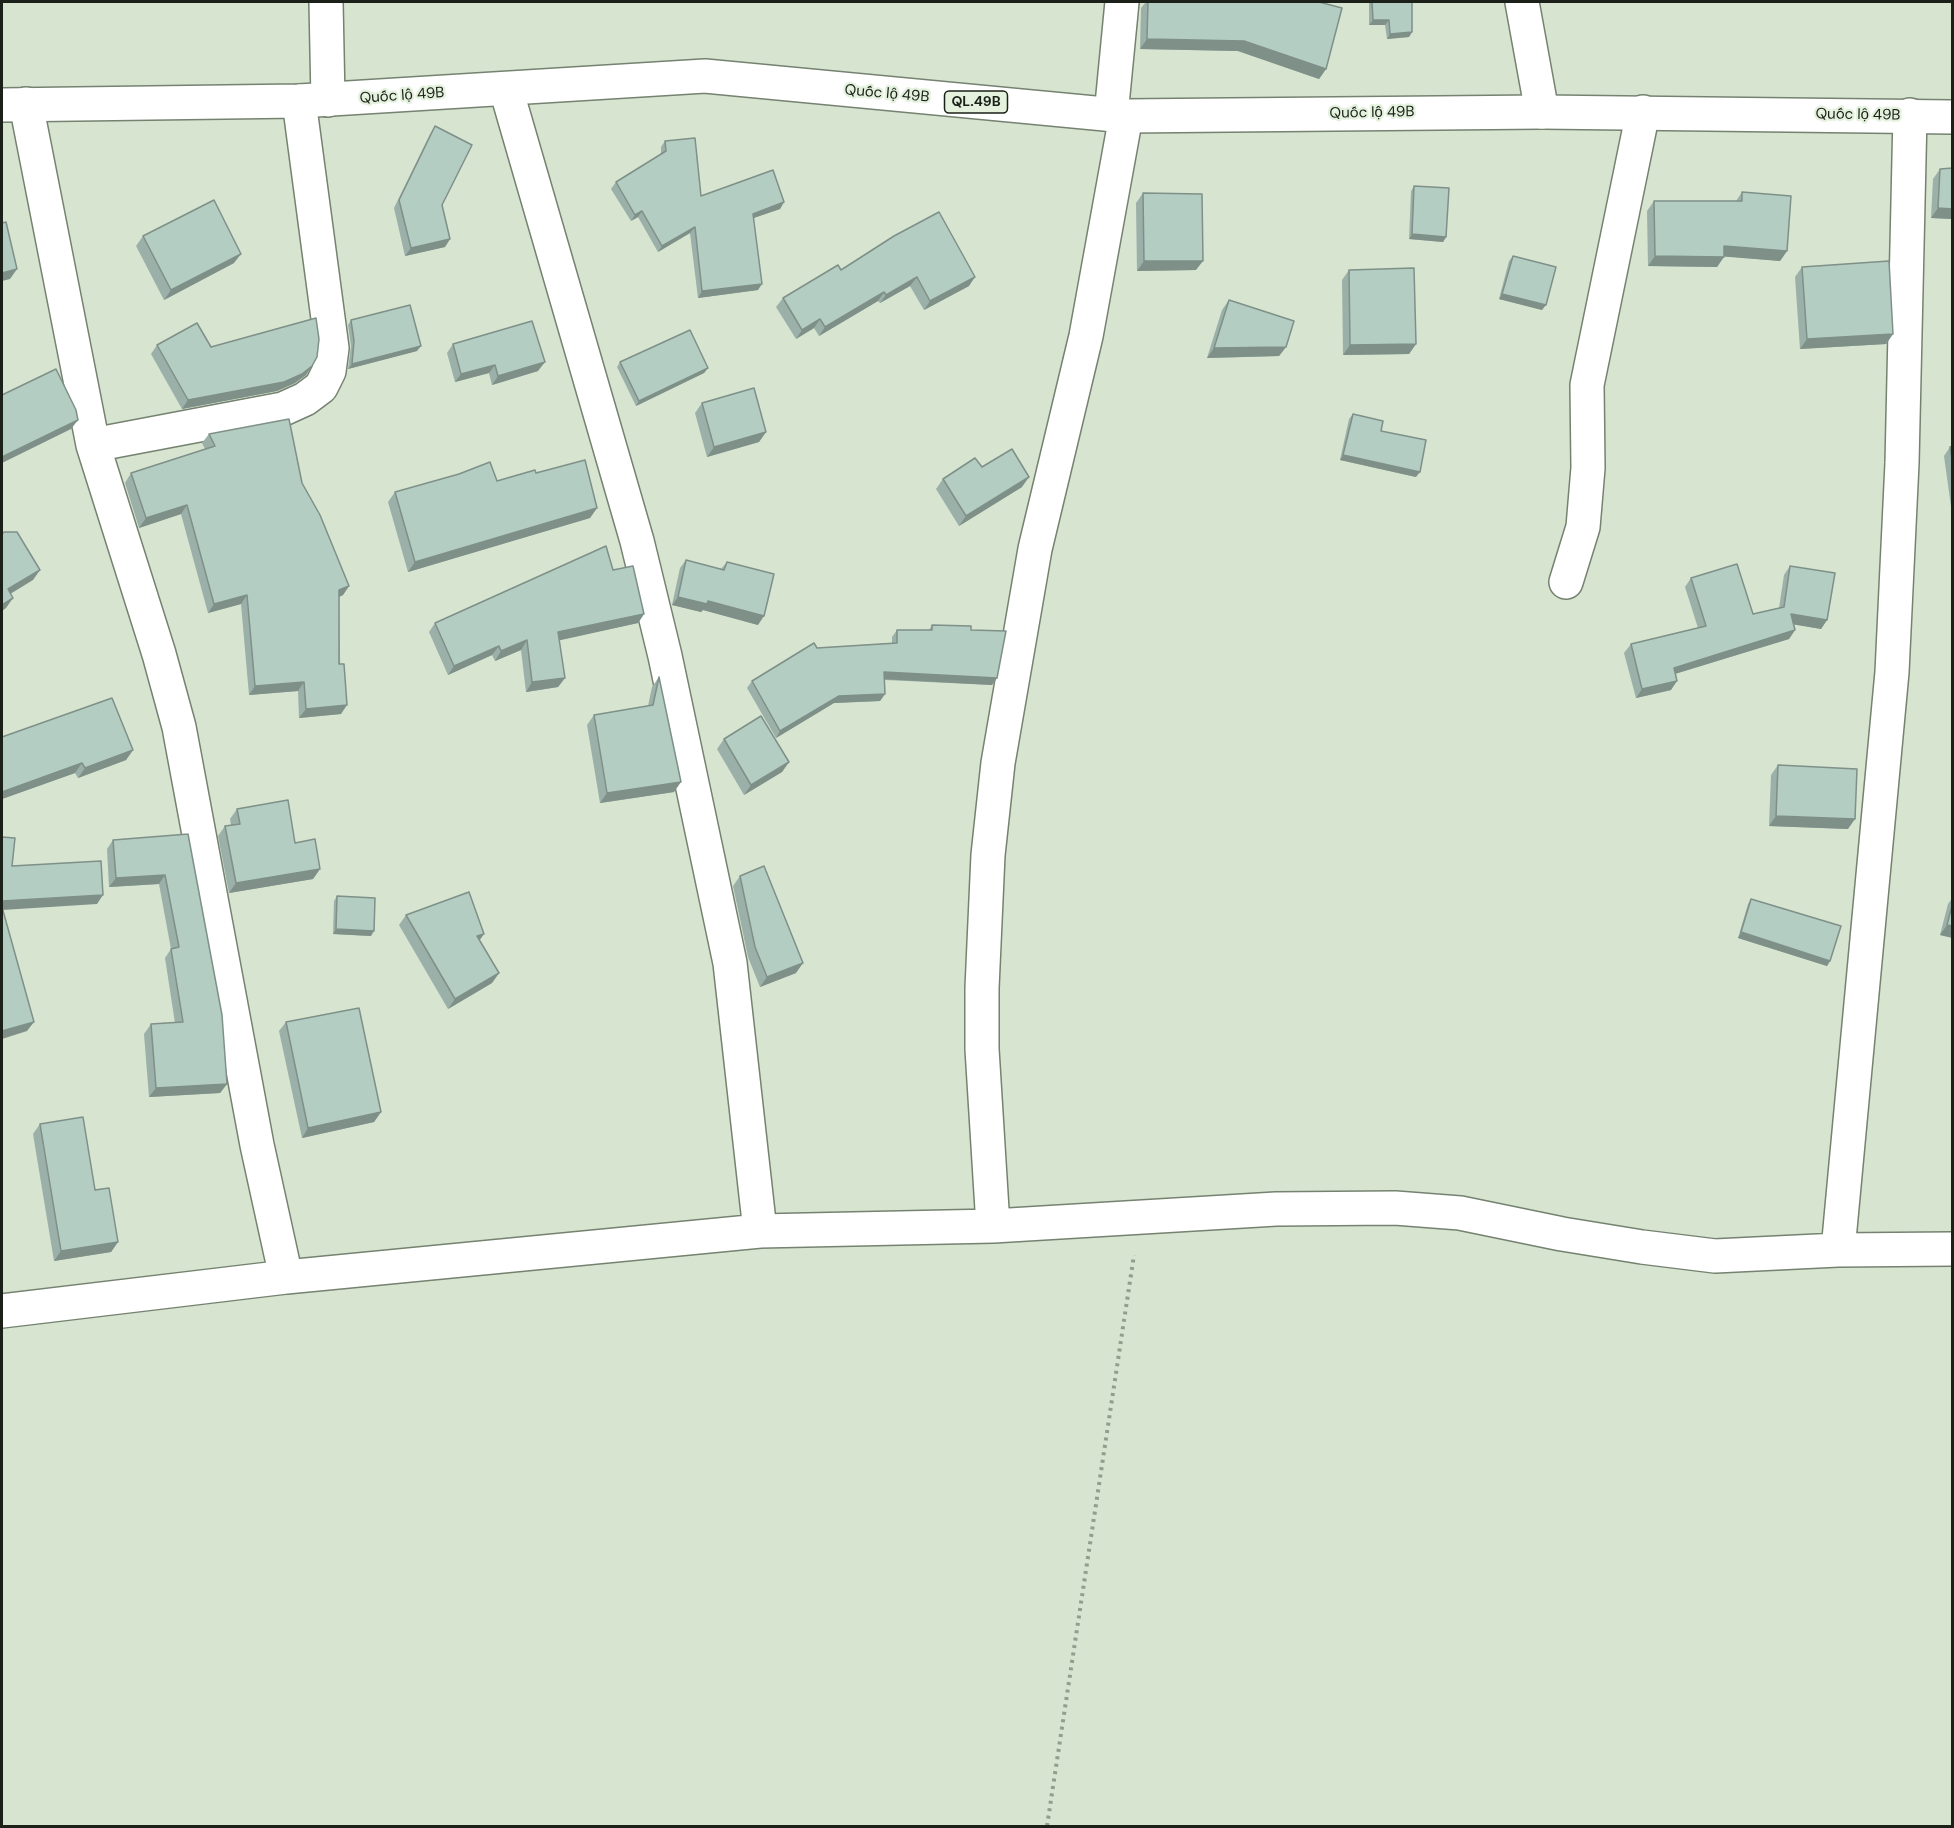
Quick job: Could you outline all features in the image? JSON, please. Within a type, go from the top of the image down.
[{"type":"street","points":[[93,445],[282,410],[305,399],[321,387],[329,371],[333,348],[314,101],[326,2]]},
{"type":"street","points":[[993,1226],[982,1049],[982,988],[988,855],[998,763],[1035,549],[1086,336],[1118,116],[1122,2]]},
{"type":"street","points":[[1522,2],[1542,112]]},
{"type":"street","name":"Quốc lộ 49B","points":[[14,105],[314,101],[705,76],[1118,116],[1643,112],[1953,117]]},
{"type":"street","points":[[506,89],[637,541],[665,656],[730,963],[760,1231]]},
{"type":"street","points":[[14,105],[93,445],[159,654],[178,727],[257,1145],[286,1276]]},
{"type":"street","points":[[1566,582],[1583,528],[1588,468],[1587,385],[1643,112]]},
{"type":"street","points":[[1838,1250],[1892,672],[1902,463],[1910,115]]},
{"type":"street","points":[[4,1303],[760,1231],[993,1226],[1276,1209],[1395,1208],[1460,1213],[1562,1234],[1715,1256],[1838,1250],[1953,1249]]},
{"type":"path","points":[[1047,1827],[1139,1217]]},
{"type":"building","points":[[1148,2],[1319,2],[1342,8],[1326,69],[1244,41],[1147,39]]},
{"type":"building","points":[[1372,2],[1412,2],[1412,32],[1390,34],[1389,20],[1373,20]]},
{"type":"building","points":[[435,126],[472,145],[442,205],[450,239],[411,248],[399,200]]},
{"type":"building","points":[[695,138],[701,196],[773,170],[784,202],[753,214],[762,284],[702,291],[695,227],[662,246],[642,211],[635,215],[616,182],[666,151],[665,141]]},
{"type":"building","points":[[1953,168],[1953,209],[1938,208],[1940,169]]},
{"type":"building","points":[[1414,186],[1449,188],[1446,237],[1412,234]]},
{"type":"building","points":[[1742,192],[1791,196],[1787,251],[1724,246],[1724,257],[1655,256],[1654,201],[1742,201]]},
{"type":"building","points":[[1143,193],[1202,194],[1203,261],[1144,261]]},
{"type":"building","points":[[214,200],[241,254],[171,290],[143,236]]},
{"type":"building","points":[[939,212],[975,277],[930,301],[917,277],[886,295],[884,292],[825,327],[820,319],[802,330],[783,298],[838,265],[841,270],[894,236]]},
{"type":"building","points":[[6,222],[17,269],[2,273],[2,223]]},
{"type":"building","points":[[1513,256],[1556,267],[1546,305],[1502,294]]},
{"type":"building","points":[[1889,261],[1893,334],[1807,339],[1802,267]]},
{"type":"building","points":[[1414,268],[1416,344],[1350,345],[1349,270]]},
{"type":"building","points":[[1229,300],[1294,321],[1286,347],[1214,348]]},
{"type":"building","points":[[410,305],[421,346],[352,364],[354,341],[351,320]]},
{"type":"building","points":[[316,318],[319,339],[317,357],[312,366],[302,374],[284,382],[188,400],[157,345],[197,323],[211,347]]},
{"type":"building","points":[[532,321],[545,362],[498,376],[495,365],[461,374],[453,344]]},
{"type":"building","points":[[690,330],[708,368],[639,401],[620,362]]},
{"type":"building","points":[[56,369],[76,410],[78,420],[2,457],[2,395]]},
{"type":"building","points":[[754,388],[766,432],[714,447],[702,403]]},
{"type":"building","points":[[1353,414],[1383,421],[1381,431],[1426,440],[1420,472],[1343,455]]},
{"type":"building","points":[[289,419],[302,483],[320,515],[349,586],[339,590],[339,664],[344,664],[347,705],[306,709],[304,682],[255,686],[247,595],[214,604],[187,505],[146,518],[131,473],[215,446],[209,434]]},
{"type":"building","points":[[1953,446],[1953,465],[1950,447]]},
{"type":"building","points":[[1012,449],[1029,477],[966,516],[943,479],[975,458],[982,467]]},
{"type":"building","points":[[585,460],[597,508],[415,562],[395,492],[459,474],[490,462],[497,481],[535,470],[536,473]]},
{"type":"building","points":[[17,532],[40,570],[8,589],[13,598],[2,605],[2,534]]},
{"type":"building","points":[[606,546],[613,570],[633,566],[644,614],[558,632],[565,678],[532,682],[527,640],[501,651],[499,646],[454,666],[435,623]]},
{"type":"building","points":[[686,560],[724,570],[727,562],[774,574],[764,616],[708,601],[707,604],[678,597]]},
{"type":"building","points":[[1737,564],[1753,614],[1784,607],[1790,566],[1835,573],[1827,620],[1791,614],[1795,630],[1674,668],[1677,681],[1642,689],[1631,644],[1706,626],[1691,578]]},
{"type":"building","points":[[932,625],[971,626],[971,630],[1006,631],[997,678],[884,672],[885,694],[839,696],[780,731],[752,681],[814,643],[817,648],[897,643],[897,630],[932,630]]},
{"type":"building","points":[[659,677],[681,782],[607,793],[594,715],[653,705]]},
{"type":"building","points":[[112,698],[133,750],[85,768],[82,763],[2,792],[2,737]]},
{"type":"building","points":[[761,716],[789,762],[751,785],[724,739]]},
{"type":"building","points":[[1778,765],[1857,769],[1855,819],[1776,816]]},
{"type":"building","points":[[288,800],[295,843],[315,839],[320,869],[236,883],[225,826],[240,824],[237,809]]},
{"type":"building","points":[[188,834],[222,1015],[227,1084],[156,1088],[151,1024],[183,1022],[171,949],[179,947],[165,875],[116,878],[113,840]]},
{"type":"building","points":[[2,837],[15,838],[12,866],[101,861],[103,895],[2,901]]},
{"type":"building","points":[[764,866],[803,963],[767,977],[755,947],[740,876]]},
{"type":"building","points":[[469,892],[484,934],[477,936],[499,973],[455,999],[406,915]]},
{"type":"building","points":[[337,896],[375,898],[374,931],[336,929]]},
{"type":"building","points":[[1751,899],[1841,926],[1830,961],[1741,932]]},
{"type":"building","points":[[1953,902],[1953,926],[1947,925]]},
{"type":"building","points":[[2,907],[34,1022],[2,1031]]},
{"type":"building","points":[[359,1008],[381,1112],[308,1128],[286,1022]]},
{"type":"building","points":[[83,1117],[95,1190],[109,1188],[118,1242],[61,1251],[40,1124]]}]
